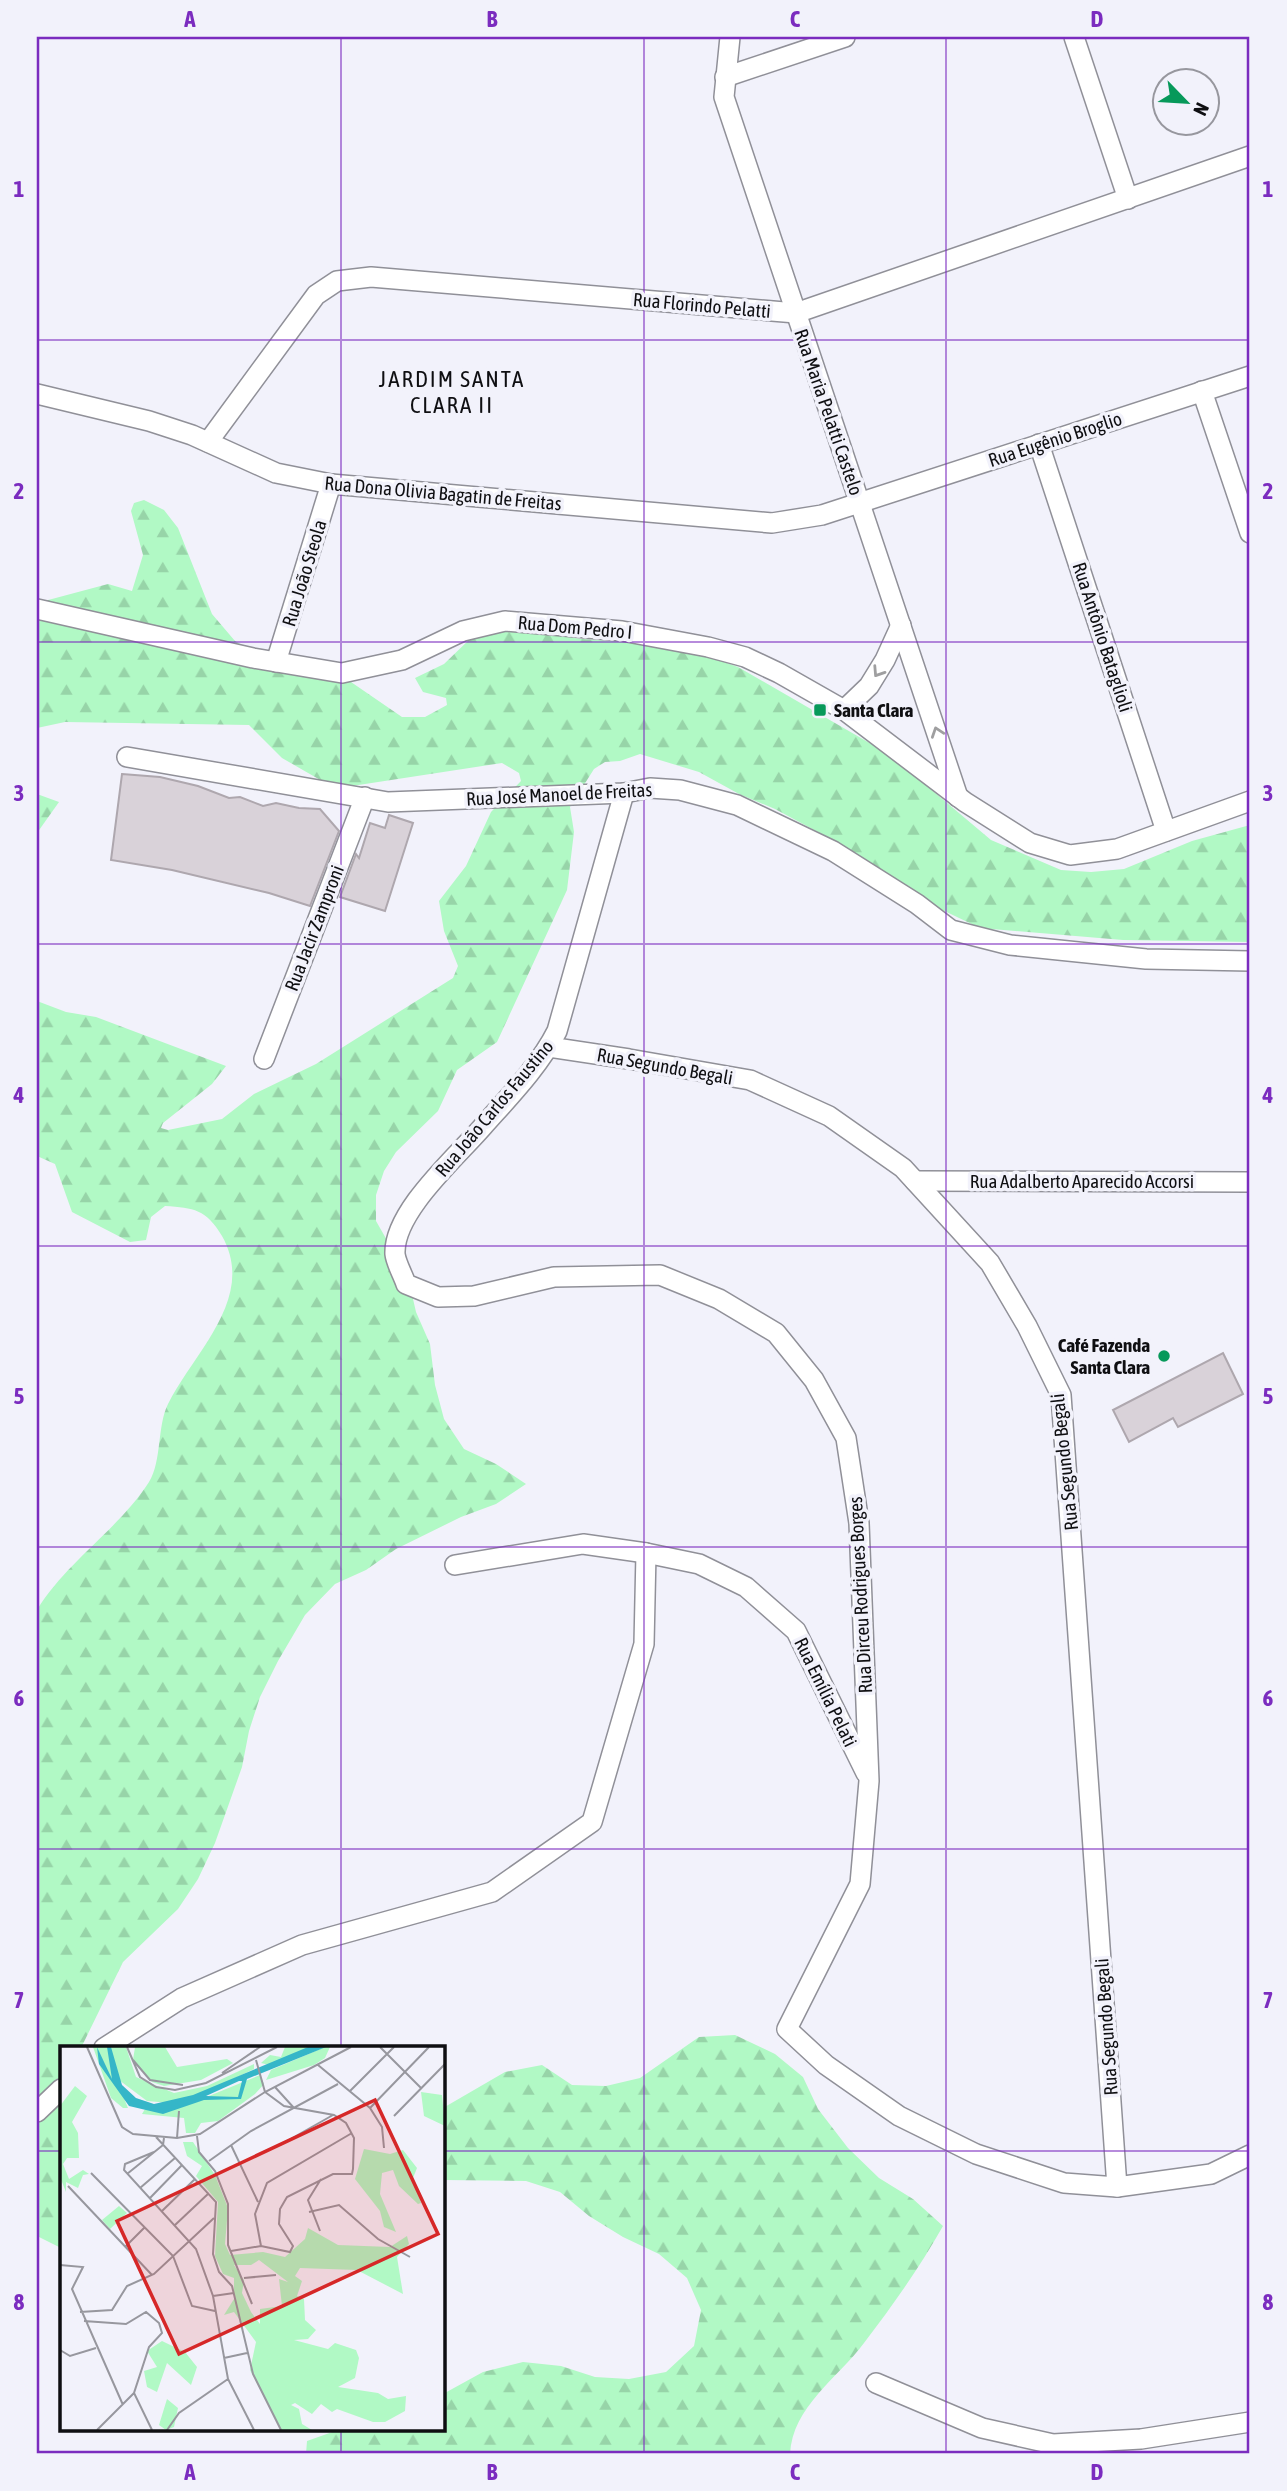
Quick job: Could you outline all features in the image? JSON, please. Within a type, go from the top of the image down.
[{"type":"street","name":"Rua Maria Pelatti Castelo","points":[[730,37],[724,97],[958,797]]},
{"type":"street","points":[[725,77],[845,37]]},
{"type":"street","points":[[1074,37],[1128,200]]},
{"type":"street","name":"Rua Florindo Pelatti","points":[[208,442],[316,295],[337,281],[371,277],[796,313],[1250,156]]},
{"type":"street","name":"Rua Eugênio Broglio","points":[[859,503],[1250,376]]},
{"type":"street","points":[[1202,391],[1250,533]]},
{"type":"street","name":"Rua Dona Olivia Bagatin de Freitas","points":[[37,394],[149,421],[208,442],[276,473],[331,484],[772,523],[822,515],[859,503]]},
{"type":"street","name":"Rua Antônio Bataglioli","points":[[1039,444],[1166,831]]},
{"type":"street","name":"Rua João Steola","points":[[276,662],[331,484]]},
{"type":"street","name":"Rua Dom Pedro I","points":[[37,609],[276,662],[342,673],[402,660],[463,631],[505,621],[633,632],[708,646],[745,657],[844,710],[958,797],[1030,844],[1070,855],[1117,849],[1250,801]]},
{"type":"street","points":[[844,710],[869,686],[901,625]]},
{"type":"street","name":"Rua José Manoel de Freitas","points":[[127,757],[388,802],[624,793],[650,788],[680,790],[737,805],[833,851],[917,904],[951,930],[1010,945],[1146,960],[1250,961]]},
{"type":"street","name":"Rua João Carlos Faustino","points":[[395,1254],[400,1226],[415,1202],[486,1124],[549,1047],[557,1031],[624,793]]},
{"type":"street","name":"Rua Jacir Zamproni","points":[[264,1059],[365,797]]},
{"type":"street","name":"Rua Segundo Begali","points":[[549,1047],[750,1080],[829,1116],[903,1168],[990,1263],[1027,1326],[1061,1395],[1117,2187]]},
{"type":"street","name":"Rua Adalberto Aparecido Accorsi","points":[[915,1181],[1250,1182]]},
{"type":"street","name":"Rua Dirceu Rodrigues Borges","points":[[395,1254],[406,1284],[438,1297],[474,1296],[554,1277],[660,1275],[719,1299],[776,1333],[814,1380],[846,1438],[859,1523],[869,1781],[860,1884],[787,2029],[826,2065],[900,2116],[976,2154],[1064,2183],[1117,2187]]},
{"type":"street","name":"Rua Emília Pelati","points":[[455,1565],[583,1545],[646,1553],[699,1564],[746,1587],[796,1631],[869,1781]]},
{"type":"street","points":[[107,2046],[183,1998],[302,1945],[492,1892],[592,1822],[644,1644],[646,1553]]},
{"type":"street","points":[[37,2112],[60,2090]]},
{"type":"street","points":[[1117,2187],[1210,2174],[1250,2155]]},
{"type":"street","points":[[876,2383],[982,2428],[1053,2444],[1140,2440],[1248,2428]]},
{"type":"green space","points":[[144,500],[164,510],[178,528],[212,614],[235,641],[277,664],[351,682],[402,717],[425,717],[447,705],[446,698],[423,692],[415,678],[444,664],[472,637],[505,629],[582,639],[644,643],[699,653],[738,667],[873,745],[902,765],[991,840],[1061,870],[1091,872],[1124,869],[1192,841],[1250,825],[1250,942],[1123,940],[980,928],[934,906],[844,846],[699,772],[640,754],[620,761],[605,762],[594,769],[570,807],[574,832],[567,890],[497,1042],[457,1070],[438,1111],[396,1152],[384,1171],[376,1195],[376,1221],[408,1277],[416,1312],[430,1344],[435,1385],[444,1419],[464,1449],[496,1464],[526,1484],[496,1504],[461,1517],[396,1549],[366,1570],[335,1584],[305,1615],[260,1697],[249,1731],[242,1767],[215,1843],[198,1879],[178,1909],[123,1962],[82,2046],[60,2046],[59,2247],[37,2236],[37,1610],[63,1576],[123,1515],[149,1482],[156,1464],[162,1423],[168,1404],[218,1324],[232,1281],[231,1259],[222,1236],[205,1215],[184,1208],[165,1206],[151,1217],[146,1240],[130,1242],[72,1212],[55,1164],[37,1156],[37,1001],[66,1012],[96,1017],[226,1066],[212,1084],[163,1123],[161,1128],[168,1130],[222,1119],[254,1094],[316,1064],[453,978],[458,966],[444,931],[439,901],[466,866],[491,812],[521,781],[519,773],[502,763],[352,786],[322,781],[282,758],[249,725],[65,722],[37,728],[37,603],[108,584],[132,591],[143,555],[131,511],[134,503]]},
{"type":"green space","points":[[37,794],[59,802],[37,833]]},
{"type":"green space","points":[[735,2035],[775,2054],[803,2077],[818,2109],[848,2148],[879,2178],[913,2199],[943,2226],[916,2271],[875,2329],[807,2407],[793,2437],[790,2454],[306,2454],[307,2441],[332,2432],[444,2432],[444,2393],[483,2372],[523,2362],[561,2366],[595,2377],[629,2379],[666,2372],[694,2346],[701,2310],[687,2278],[659,2254],[623,2237],[589,2216],[560,2192],[526,2181],[444,2180],[444,2107],[505,2072],[542,2065],[572,2085],[606,2086],[640,2078],[699,2037]]},
{"type":"building","points":[[122,774],[160,777],[198,786],[229,798],[240,797],[263,806],[276,803],[320,809],[339,831],[310,906],[269,893],[172,870],[111,860]]},
{"type":"building","points":[[389,815],[413,823],[385,911],[340,897],[356,854],[359,858],[370,823],[385,828]]},
{"type":"building","points":[[1223,1353],[1243,1394],[1178,1427],[1173,1418],[1129,1442],[1113,1410]]},
{"type":"place","name":"Santa Clara","points":[[820,710]]},
{"type":"place","name":"Café Fazenda Santa Clara","points":[[1164,1356]]},
{"type":"district","name":"JARDIM SANTA CLARA II","points":[[452,392]]}]
